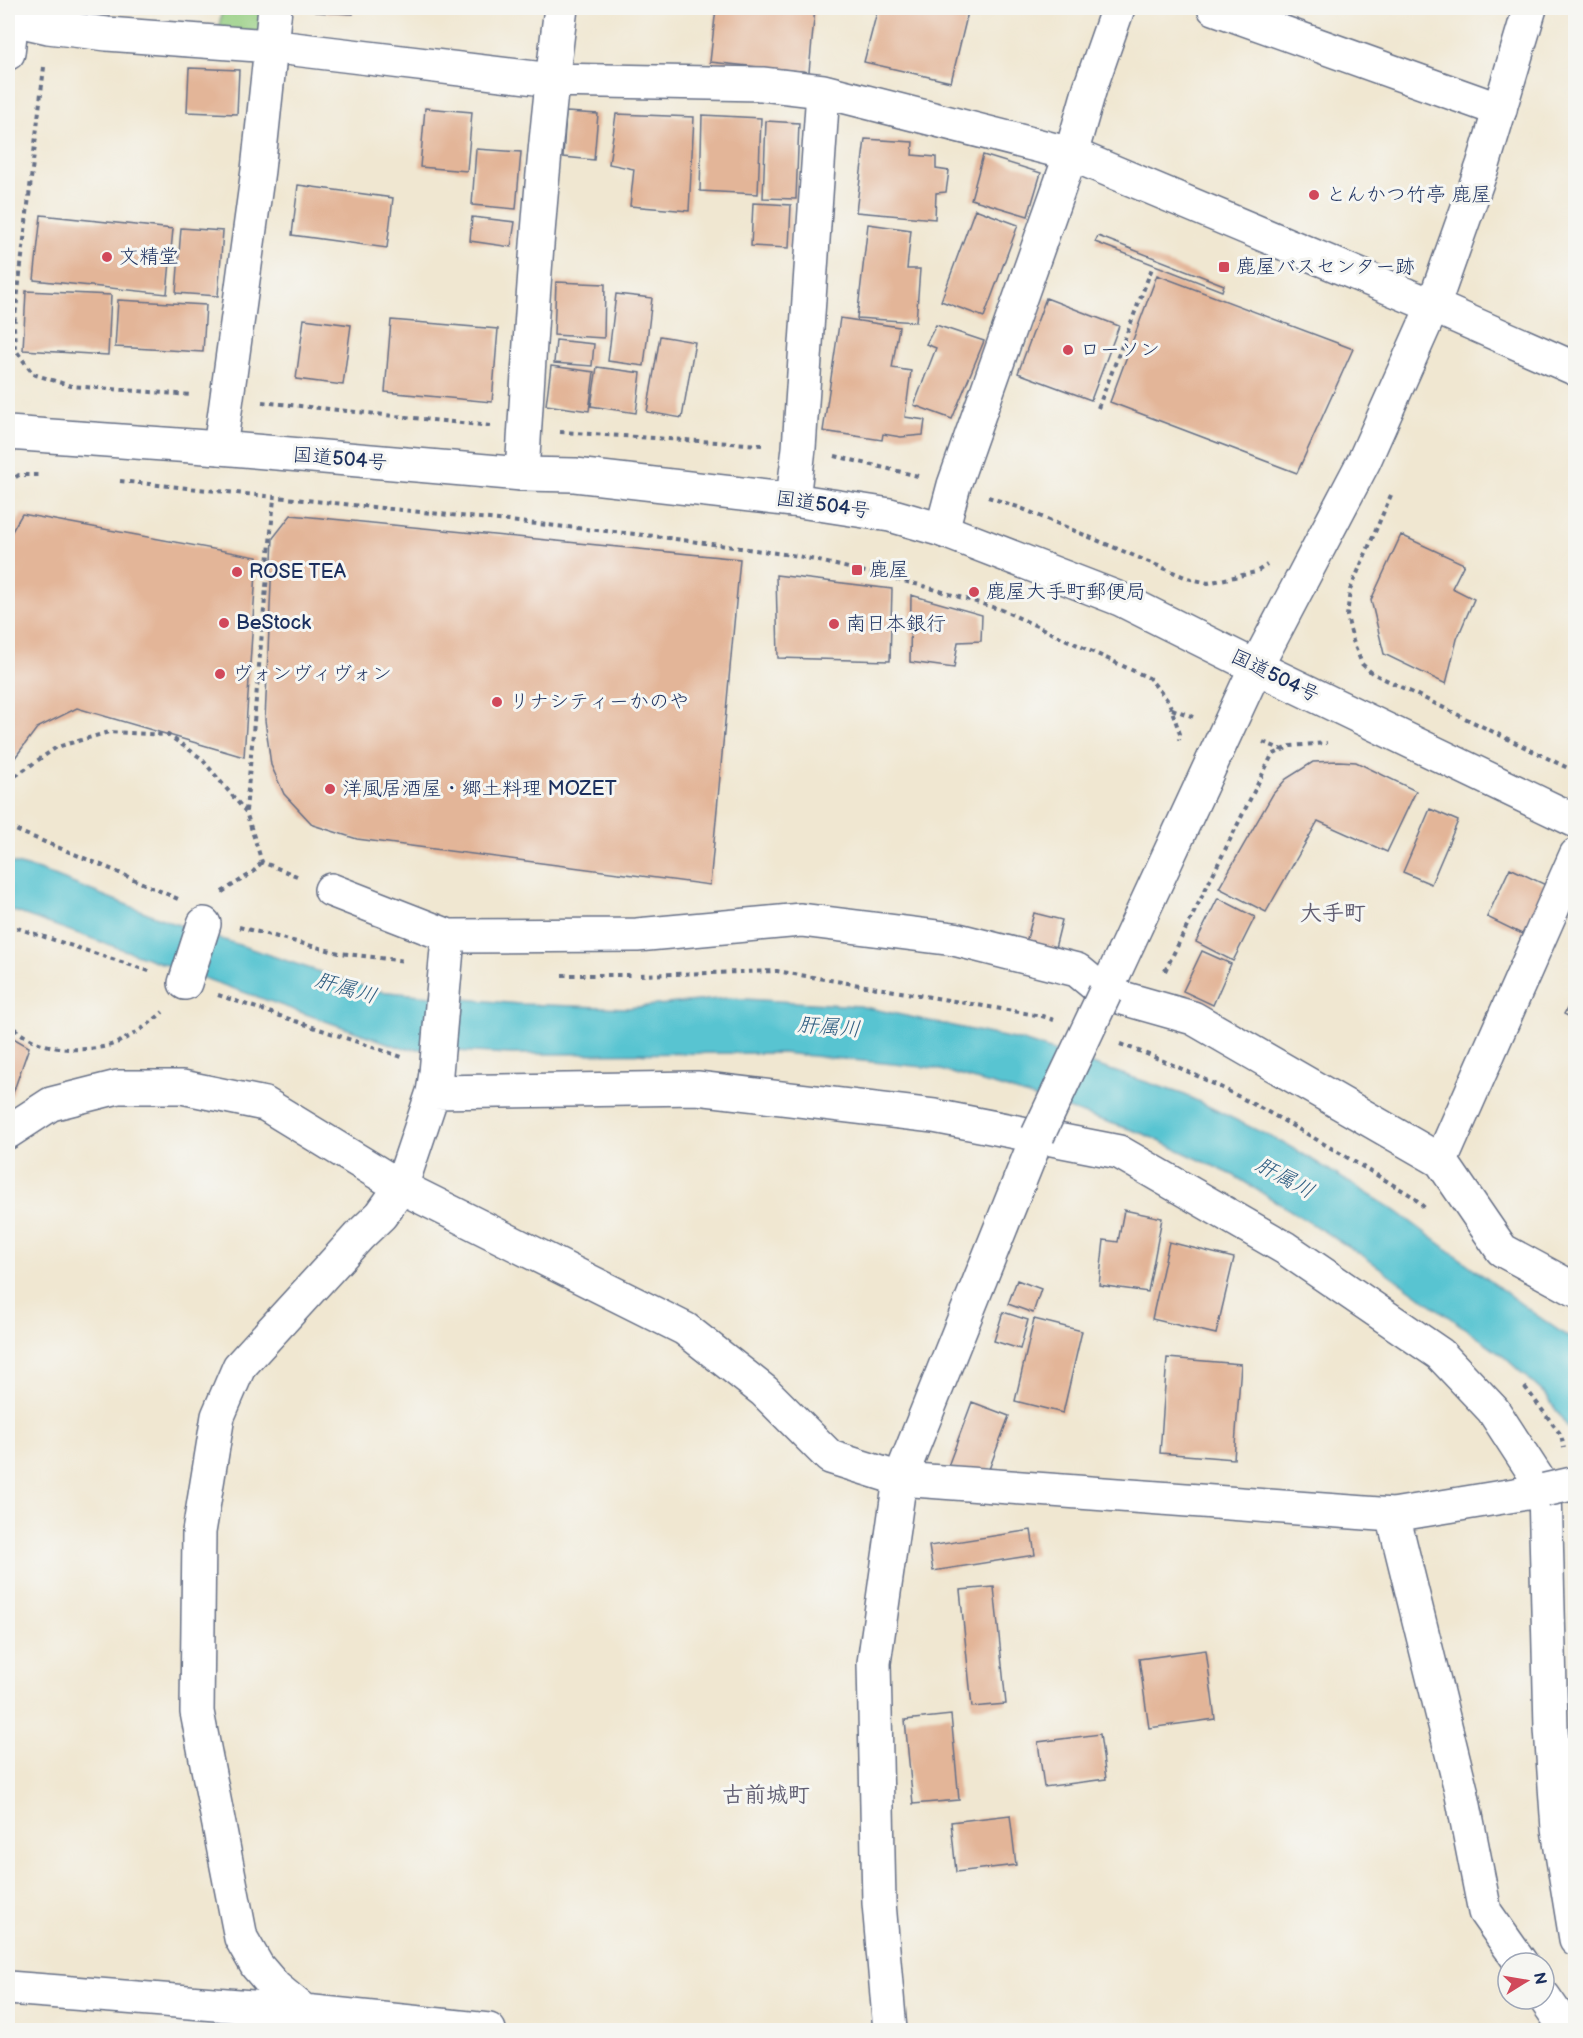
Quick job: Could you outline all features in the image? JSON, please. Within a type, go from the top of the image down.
[{"type":"main road","points":[[220,448],[258,170],[269,46],[275,8]]},
{"type":"main road","points":[[522,474],[533,285],[561,8]]},
{"type":"main road","points":[[942,530],[954,485],[1071,154],[1090,88],[1118,8]]},
{"type":"main road","points":[[1214,8],[1500,111]]},
{"type":"main road","points":[[890,2031],[879,1903],[874,1663],[900,1479],[1038,1135],[1256,667],[1364,461],[1433,306],[1500,111],[1530,8]]},
{"type":"main road","points":[[8,53],[11,14],[48,27],[107,34],[269,46],[552,80],[762,84],[823,91],[1071,154],[1433,306],[1575,369]]},
{"type":"main road","points":[[793,500],[799,448],[823,91]]},
{"type":"main road","name":"国道504号","points":[[8,433],[220,448],[522,474],[575,475],[793,500],[890,515],[942,530],[1120,599],[1575,820]]},
{"type":"main road","points":[[1441,1161],[1575,855]]},
{"type":"main road","points":[[331,890],[448,943],[637,935],[801,920],[954,939],[1077,970],[1105,993],[1193,1018],[1441,1161],[1502,1250],[1575,1290]]},
{"type":"main road","points":[[184,983],[219,924]]},
{"type":"main road","points":[[304,2011],[275,1987],[257,1965],[241,1938],[197,1712],[199,1532],[218,1416],[239,1367],[340,1255],[381,1215],[401,1187],[434,1082],[448,943]]},
{"type":"main road","points":[[434,1082],[697,1088],[934,1116],[1119,1152],[1285,1248],[1440,1354],[1493,1410],[1560,1487]]},
{"type":"main road","points":[[8,1132],[51,1104],[118,1087],[182,1087],[265,1104],[401,1187],[685,1329],[764,1391],[830,1457],[900,1479],[1394,1515],[1560,1487]]},
{"type":"main road","points":[[1560,1487],[1545,1552],[1550,1638],[1552,1750],[1558,1829],[1575,1939]]},
{"type":"main road","points":[[1394,1515],[1461,1790],[1485,1912],[1513,1951]]},
{"type":"main road","points":[[8,1988],[304,2011],[489,2031]]},
{"type":"main road","points":[[1553,2011],[1567,2031]]},
{"type":"path","points":[[48,27],[14,326],[15,349],[33,374],[71,386],[227,398],[524,429],[799,448],[954,485],[1018,507],[1187,578],[1208,583],[1256,572],[1270,562]]},
{"type":"path","points":[[1098,408],[1152,268]]},
{"type":"path","points":[[8,482],[19,475],[41,475]]},
{"type":"path","points":[[108,480],[676,539],[798,556],[920,585],[1002,610],[1149,678],[1169,702],[1180,734],[1179,744]]},
{"type":"path","points":[[1392,493],[1350,590],[1347,616],[1362,664],[1372,673],[1575,772]]},
{"type":"path","points":[[261,862],[246,812],[274,498]]},
{"type":"path","points":[[8,781],[57,747],[109,732],[168,735],[201,758],[246,812]]},
{"type":"path","points":[[1132,1049],[1152,1007],[1158,986],[1272,755],[1291,746],[1327,744]]},
{"type":"path","points":[[8,827],[180,900]]},
{"type":"path","points":[[261,862],[331,890]]},
{"type":"path","points":[[261,862],[252,873],[217,895],[219,924],[339,953],[410,961]]},
{"type":"path","points":[[559,975],[777,971],[1042,1016],[1062,1023]]},
{"type":"path","points":[[8,1022],[18,1035],[67,1050],[105,1047],[142,1029],[172,1004],[184,983]]},
{"type":"path","points":[[1112,1041],[1158,1057],[1269,1111],[1412,1196],[1429,1212]]},
{"type":"green space","points":[[222,8],[267,8],[263,40],[218,36]]},
{"type":"water","name":"肝属川","points":[[8,862],[39,870],[170,922],[377,991],[519,1004],[627,1008],[728,998],[859,1006],[1023,1041],[1185,1095],[1293,1148],[1396,1211],[1575,1342],[1575,1448],[1573,1435],[1546,1395],[1501,1354],[1362,1255],[1235,1176],[1144,1134],[1004,1088],[934,1068],[782,1053],[510,1054],[402,1048],[8,909]]},
{"type":"building","points":[[315,8],[353,8],[353,14],[315,12]]},
{"type":"building","points":[[716,8],[815,8],[809,72],[710,62]]},
{"type":"building","points":[[878,8],[969,8],[951,82],[864,62]]},
{"type":"building","points":[[189,68],[239,70],[237,114],[187,112]]},
{"type":"building","points":[[425,108],[472,112],[467,171],[420,167]]},
{"type":"building","points":[[566,112],[598,114],[594,160],[563,157]]},
{"type":"building","points":[[616,114],[694,117],[689,211],[630,206],[634,169],[609,164]]},
{"type":"building","points":[[702,115],[761,118],[758,194],[700,191]]},
{"type":"building","points":[[766,121],[799,123],[796,199],[763,198]]},
{"type":"building","points":[[865,139],[913,142],[912,155],[936,157],[936,169],[949,171],[946,192],[936,193],[935,219],[856,212]]},
{"type":"building","points":[[476,149],[521,152],[516,209],[472,205]]},
{"type":"building","points":[[983,155],[1041,173],[1028,216],[971,199]]},
{"type":"building","points":[[298,185],[393,198],[387,248],[292,235]]},
{"type":"building","points":[[753,203],[791,205],[789,248],[751,246]]},
{"type":"building","points":[[975,209],[1018,225],[984,317],[941,301]]},
{"type":"building","points":[[41,215],[173,229],[167,294],[34,280]]},
{"type":"building","points":[[472,217],[515,222],[511,247],[470,241]]},
{"type":"building","points":[[868,224],[911,230],[907,269],[920,269],[916,322],[857,318]]},
{"type":"building","points":[[181,228],[223,231],[218,296],[176,293]]},
{"type":"building","points":[[1098,236],[1224,285],[1222,291],[1095,242]]},
{"type":"building","points":[[1157,275],[1353,349],[1297,473],[1110,402]]},
{"type":"building","points":[[556,282],[605,284],[604,338],[554,335]]},
{"type":"building","points":[[26,291],[111,295],[108,355],[23,350]]},
{"type":"building","points":[[616,294],[652,298],[644,366],[608,361]]},
{"type":"building","name":"ローソン","points":[[1046,298],[1119,326],[1091,400],[1018,373]]},
{"type":"building","points":[[118,300],[206,305],[203,352],[115,347]]},
{"type":"building","points":[[840,318],[899,327],[892,368],[911,371],[905,417],[925,420],[923,435],[901,437],[883,434],[882,440],[823,431]]},
{"type":"building","points":[[304,319],[351,325],[343,385],[296,379]]},
{"type":"building","points":[[391,320],[498,329],[492,402],[385,392]]},
{"type":"building","points":[[936,325],[984,341],[952,419],[914,405],[936,348],[926,344]]},
{"type":"building","points":[[660,336],[695,342],[682,418],[647,412]]},
{"type":"building","points":[[556,340],[594,344],[592,366],[554,363]]},
{"type":"building","points":[[551,366],[594,372],[589,411],[546,405]]},
{"type":"building","points":[[597,367],[641,373],[636,413],[591,406]]},
{"type":"building","points":[[22,514],[257,557],[244,757],[77,708],[37,728],[11,763],[8,762],[8,538]]},
{"type":"building","name":"リナシティーかのや","points":[[291,515],[740,559],[710,885],[357,839],[313,825],[284,794],[271,765],[265,720],[273,538]]},
{"type":"building","points":[[1401,535],[1464,564],[1452,588],[1474,599],[1457,639],[1446,684],[1384,654],[1371,600]]},
{"type":"building","name":"南日本銀行","points":[[776,575],[892,589],[890,661],[778,658]]},
{"type":"building","points":[[911,595],[982,615],[981,641],[958,642],[954,668],[910,662]]},
{"type":"building","points":[[1313,762],[1356,762],[1416,791],[1387,852],[1318,821],[1266,912],[1219,888],[1273,794],[1286,779]]},
{"type":"building","points":[[1430,809],[1458,821],[1431,884],[1403,872]]},
{"type":"building","points":[[1510,868],[1548,886],[1524,935],[1487,917]]},
{"type":"building","points":[[1218,898],[1255,917],[1233,961],[1196,942]]},
{"type":"building","points":[[1034,913],[1062,920],[1052,960],[1023,953]]},
{"type":"building","points":[[1202,951],[1231,964],[1213,1005],[1183,991]]},
{"type":"building","points":[[1576,982],[1576,1020],[1564,1014],[1573,998],[1569,995]]},
{"type":"building","points":[[8,1035],[29,1047],[12,1096],[8,1094]]},
{"type":"building","points":[[1124,1210],[1162,1218],[1148,1292],[1099,1285],[1104,1240],[1118,1242]]},
{"type":"building","points":[[1169,1242],[1234,1258],[1216,1334],[1152,1319]]},
{"type":"building","points":[[1017,1280],[1041,1289],[1033,1313],[1008,1304]]},
{"type":"building","points":[[1003,1312],[1028,1320],[1020,1349],[994,1341]]},
{"type":"building","points":[[1034,1319],[1082,1331],[1063,1413],[1015,1401]]},
{"type":"building","points":[[1167,1358],[1241,1364],[1234,1459],[1160,1453]]},
{"type":"building","points":[[972,1402],[1009,1416],[985,1480],[948,1466]]},
{"type":"building","points":[[1031,1530],[1035,1555],[933,1571],[929,1546]]},
{"type":"building","points":[[994,1587],[1006,1704],[972,1707],[960,1590]]},
{"type":"building","points":[[1206,1650],[1215,1719],[1149,1728],[1139,1659]]},
{"type":"building","points":[[951,1715],[959,1800],[913,1804],[905,1720]]},
{"type":"building","points":[[1100,1734],[1106,1779],[1044,1787],[1038,1742]]},
{"type":"building","points":[[1010,1815],[1016,1865],[956,1872],[951,1822]]},
{"type":"place","name":"とんかつ竹亭 鹿屋","points":[[1314,195]]},
{"type":"place","name":"文精堂","points":[[107,257]]},
{"type":"place","name":"鹿屋バスセンター跡","points":[[1224,267]]},
{"type":"place","name":"ローソン","points":[[1068,350]]},
{"type":"place","name":"鹿屋","points":[[857,570]]},
{"type":"place","name":"ROSE TEA","points":[[237,572]]},
{"type":"place","name":"鹿屋大手町郵便局","points":[[974,592]]},
{"type":"place","name":"BeStock","points":[[224,623]]},
{"type":"place","name":"南日本銀行","points":[[834,624]]},
{"type":"place","name":"ヴォンヴィヴォン","points":[[220,674]]},
{"type":"place","name":"リナシティーかのや","points":[[497,702]]},
{"type":"place","name":"洋風居酒屋・郷土料理 MOZET","points":[[330,789]]},
{"type":"district","name":"大手町","points":[[1333,913]]},
{"type":"district","name":"古前城町","points":[[766,1795]]}]
